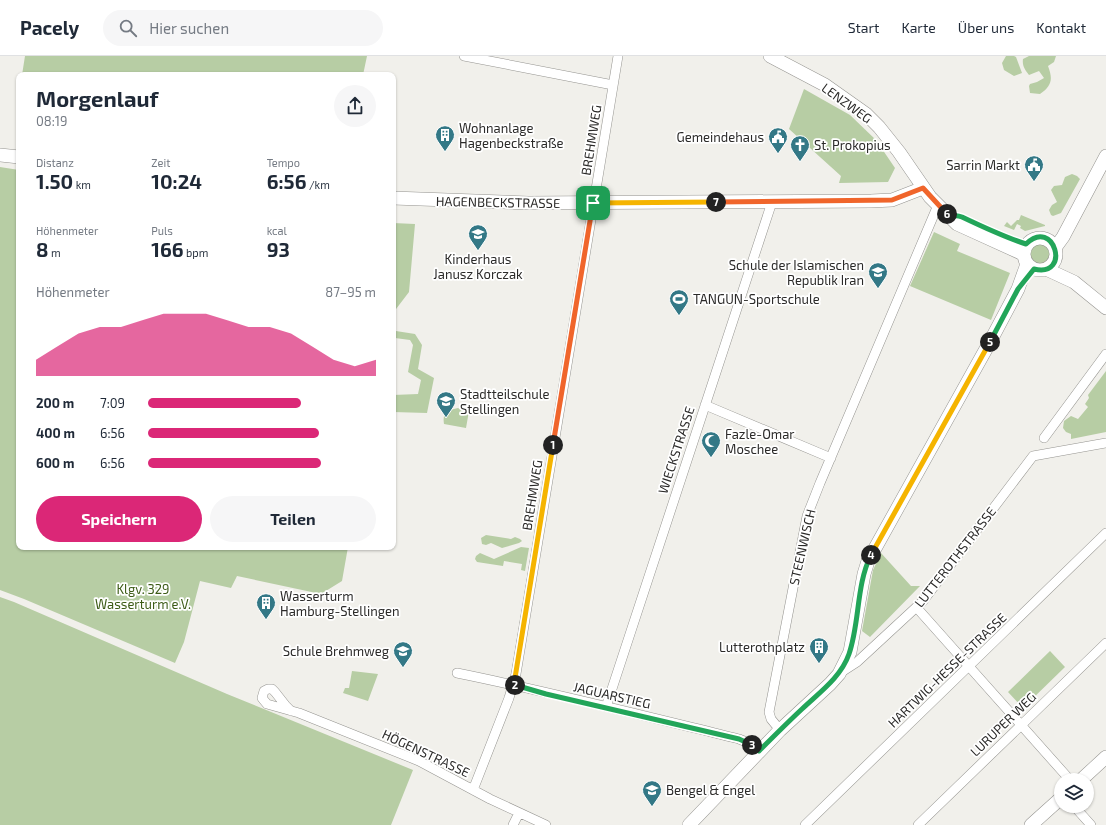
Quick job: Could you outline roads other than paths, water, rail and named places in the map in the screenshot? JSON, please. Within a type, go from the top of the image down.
[{"type":"street","points":[[464,56],[613,85]]},
{"type":"street","name":"BREHMWEG","points":[[473,790],[514,684],[618,56]]},
{"type":"street","name":"LENZWEG","points":[[770,56],[825,85],[866,114],[879,127],[899,152],[923,188]]},
{"type":"street","points":[[0,155],[16,157]]},
{"type":"street","points":[[1031,260],[1050,267],[1052,249],[1057,232],[1072,218],[1106,156]]},
{"type":"street","points":[[923,188],[956,224],[1074,282],[1106,308]]},
{"type":"street","name":"HAGENBECKSTRASSE","points":[[396,198],[528,203],[892,200],[923,188]]},
{"type":"street","name":"WIECKSTRASSE","points":[[606,707],[772,202]]},
{"type":"street","name":"STEENWISCH","points":[[780,730],[771,719],[769,712],[807,516],[938,205]]},
{"type":"street","points":[[839,674],[850,652],[864,574],[868,561],[1018,289],[1031,260],[1033,239],[1042,238],[1052,249],[1074,282]]},
{"type":"street","points":[[1044,438],[1106,354]]},
{"type":"street","points":[[705,405],[831,458]]},
{"type":"street","name":"LUTTEROTHSTRASSE","points":[[780,730],[839,674],[857,662],[916,608],[1033,456],[1106,443]]},
{"type":"street","name":"HARTWIG-HESSE-STRASSE","points":[[805,825],[1106,533]]},
{"type":"street","points":[[916,608],[1064,773]]},
{"type":"street","name":"LURUPER WEG","points":[[918,825],[1106,643]]},
{"type":"street","name":"JAGUARSTIEG","points":[[457,673],[514,684],[546,694],[739,739],[748,743],[759,751]]},
{"type":"street","name":"HÖGENSTRASSE","points":[[291,711],[393,750],[546,825]]},
{"type":"street","points":[[689,825],[780,730]]},
{"type":"street","points":[[1089,773],[1106,757]]},
{"type":"street","points":[[1031,825],[1054,804]]},
{"type":"street","points":[[513,825],[519,813]]},
{"type":"street","points":[[1080,813],[1091,825]]},
{"type":"place","name":"Wohnanlage Hagenbeckstraße","points":[[445,152]]},
{"type":"place","name":"Gemeindehaus","points":[[778,154]]},
{"type":"place","name":"St. Prokopius","points":[[800,162]]},
{"type":"place","name":"Sarrin Markt","points":[[1034,182]]},
{"type":"place","name":"Kinderhaus Janusz Korczak","points":[[478,251]]},
{"type":"place","name":"Schule der Islamischen Republik Iran","points":[[878,289]]},
{"type":"place","name":"TANGUN-Sportschule","points":[[679,316]]},
{"type":"place","name":"Stadtteilschule Stellingen","points":[[446,418]]},
{"type":"place","name":"Fazle-Omar Moschee","points":[[711,458]]},
{"type":"place","name":"Wasserturm Hamburg-Stellingen","points":[[266,620]]},
{"type":"place","name":"Lutterothplatz","points":[[819,664]]},
{"type":"place","name":"Schule Brehmweg","points":[[403,668]]},
{"type":"place","name":"Bengel & Engel","points":[[652,807]]},
{"type":"park label","name":"Klgv. 329 Wasserturm e.V.","points":[[143,596]]}]
